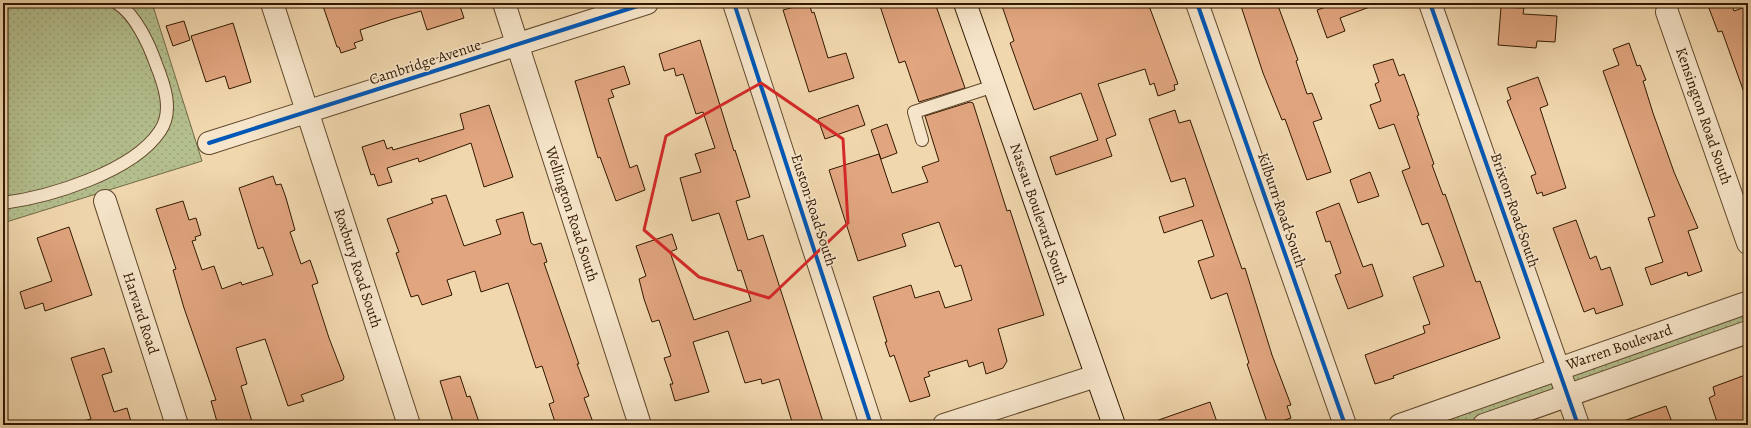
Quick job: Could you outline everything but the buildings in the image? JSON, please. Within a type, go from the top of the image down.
[{"type":"street","name":"Roxbury Road South","points":[[272,3],[409,425]]},
{"type":"street","name":"Wellington Road South","points":[[504,3],[640,425]]},
{"type":"street","name":"Cambridge Avenue","points":[[209,143],[647,3]]},
{"type":"street","name":"Euston Road South","points":[[734,3],[871,425]]},
{"type":"street","name":"Nassau Boulevard South","points":[[965,3],[1114,425]]},
{"type":"street","name":"Kilburn Road South","points":[[1197,3],[1345,425]]},
{"type":"street","name":"Brixton Road South","points":[[1430,3],[1578,425]]},
{"type":"street","name":"Kensington Road South","points":[[1667,12],[1748,243]]},
{"type":"street","name":"Harvard Road","points":[[105,201],[177,425]]},
{"type":"street","name":"Warren Boulevard","points":[[1400,425],[1743,304],[1748,305]]},
{"type":"street","name":"Warren Boulevard","points":[[1484,425],[1748,332]]},
{"type":"street","points":[[944,425],[1096,376]]},
{"type":"lane","points":[[3,204],[64,190],[112,169],[142,150],[161,131],[167,111],[165,87],[155,60],[138,27],[123,7],[117,3]]},
{"type":"lane","points":[[922,140],[914,112],[994,86]]},
{"type":"highlighted area","points":[[761,83],[843,139],[848,223],[769,298],[699,277],[644,230],[666,136]]},
{"type":"green space","points":[[3,3],[152,3],[202,161],[3,223]]},
{"type":"green space","points":[[1748,305],[1748,332],[1484,425],[1400,425]]},
{"type":"cycle path","points":[[209,143],[647,3]]},
{"type":"cycle path","points":[[734,3],[871,425]]},
{"type":"cycle path","points":[[1197,3],[1345,425]]},
{"type":"cycle path","points":[[1430,3],[1578,425]]}]
